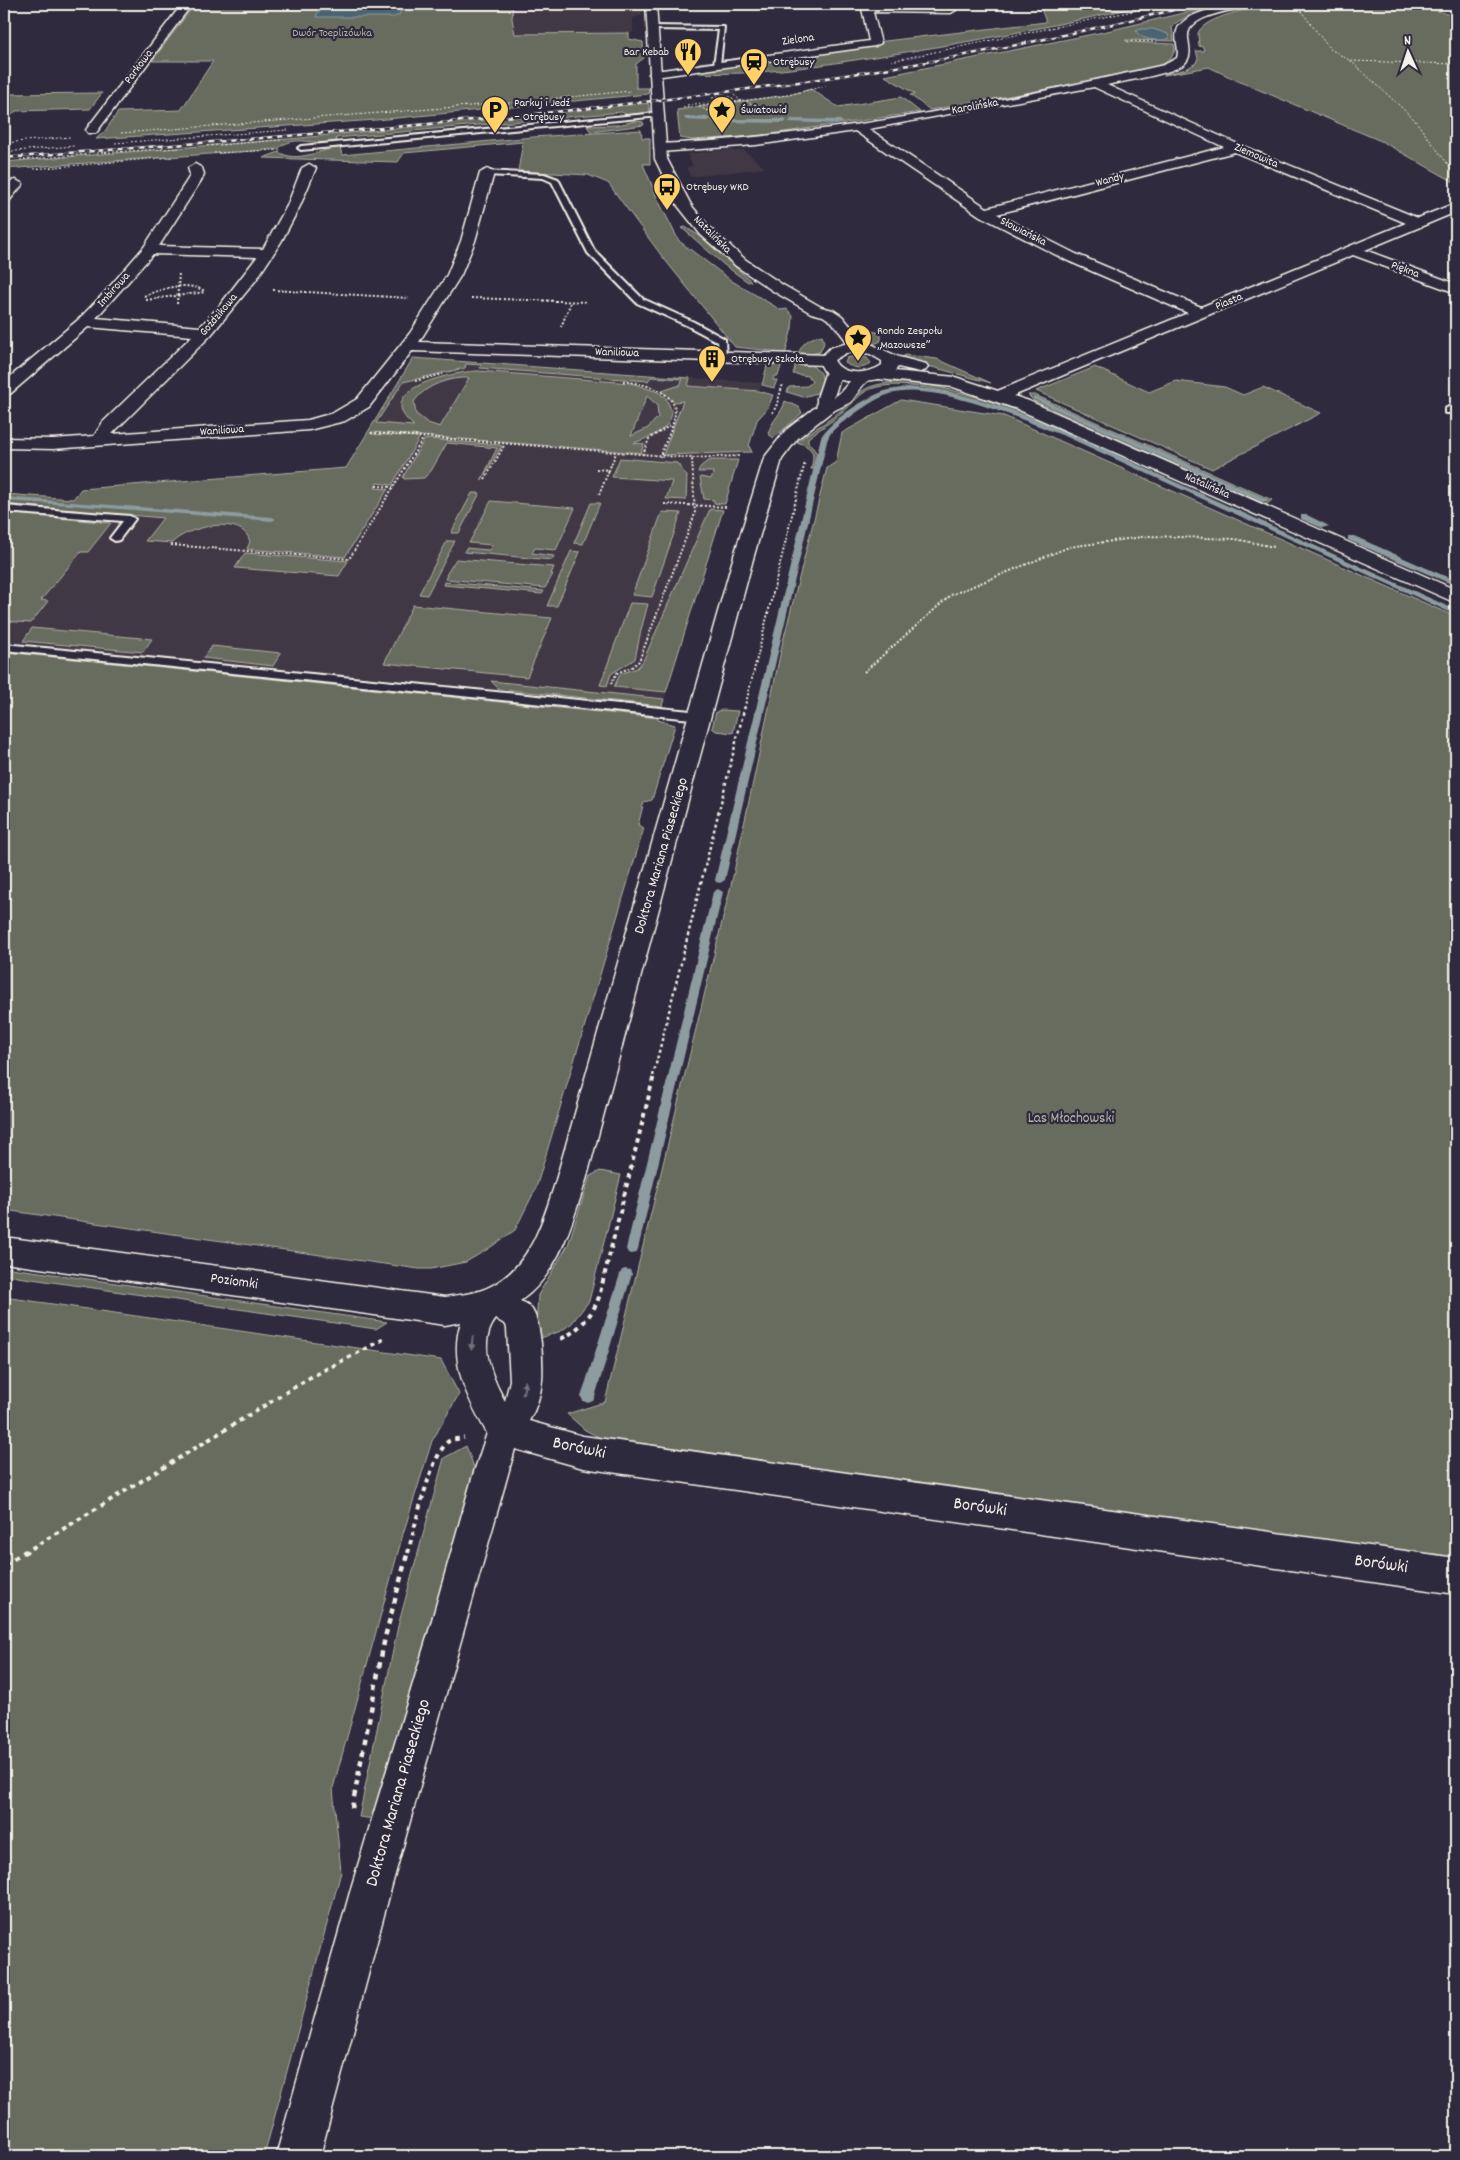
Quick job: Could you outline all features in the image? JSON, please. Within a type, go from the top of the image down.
[{"type":"street","name":"Parkowa","points":[[91,132],[187,4]]},
{"type":"street","name":"Natalińska","points":[[651,4],[662,165],[686,206],[706,232],[757,276],[816,310],[837,318],[856,343],[864,348]]},
{"type":"street","points":[[866,6],[951,10],[952,4]]},
{"type":"street","name":"Karolińska","points":[[660,148],[757,142],[857,127],[990,105],[1096,84],[1177,65],[1184,56],[1182,31],[1187,23],[1202,16],[1248,4]]},
{"type":"street","name":"Zielona","points":[[655,74],[875,43],[866,6]]},
{"type":"street","name":"Ziemowita","points":[[1096,84],[1236,148],[1418,222]]},
{"type":"street","name":"Słowiańska","points":[[857,127],[985,213],[1072,257],[1202,313]]},
{"type":"street","name":"Wandy","points":[[985,213],[1236,148]]},
{"type":"street","name":"Imbirowa","points":[[4,390],[84,322],[149,250],[195,179],[197,174],[195,168]]},
{"type":"street","name":"Goździkowa","points":[[100,440],[109,426],[205,332],[241,288],[266,254],[290,212],[309,168]]},
{"type":"street","name":"Waniliowa","points":[[4,443],[33,445],[309,425],[348,414],[364,403],[408,346],[446,290],[468,241],[487,173]]},
{"type":"street","points":[[4,198],[16,184]]},
{"type":"street","name":"Piasta","points":[[1001,396],[1456,207]]},
{"type":"street","points":[[149,250],[266,254]]},
{"type":"street","name":"Piękna","points":[[1353,250],[1456,289]]},
{"type":"street","points":[[816,310],[815,316],[830,350],[848,376],[872,375],[890,367],[889,358],[877,351],[864,348],[830,350]]},
{"type":"street","points":[[84,322],[205,332]]},
{"type":"street","name":"Waniliowa","points":[[408,346],[790,359],[830,350]]},
{"type":"street","points":[[825,408],[824,399],[833,378],[830,350]]},
{"type":"street","name":"Natalińska","points":[[889,358],[948,375],[955,382]]},
{"type":"street","name":"Natalińska","points":[[872,375],[955,382],[1001,396],[1080,428],[1456,597]]},
{"type":"street","name":"Doktora Mariana Piaseckiego","points":[[479,1305],[514,1289],[537,1265],[558,1222],[701,716],[743,559],[773,458],[787,438],[825,408],[844,398],[857,382],[872,375]]},
{"type":"street","name":"Poziomki","points":[[4,1250],[418,1308],[445,1310],[479,1305]]},
{"type":"street","name":"Doktora Mariana Piaseckiego","points":[[298,2156],[372,1885],[446,1634],[490,1475],[505,1432],[520,1406],[523,1394],[526,1370],[525,1347],[519,1316],[479,1305]]},
{"type":"street","name":"Doktora Mariana Piaseckiego","points":[[479,1305],[471,1348],[472,1361],[482,1394],[505,1432]]},
{"type":"street","name":"Borówki","points":[[505,1432],[524,1435],[583,1452],[1456,1576]]},
{"type":"lane","points":[[653,27],[722,28],[717,65]]},
{"type":"lane","points":[[302,148],[658,116]]},
{"type":"lane","points":[[487,173],[544,176],[555,181],[591,251],[640,301],[692,324],[722,341],[723,357]]},
{"type":"lane","points":[[4,509],[130,519],[115,538]]},
{"type":"lane","points":[[4,647],[701,716]]},
{"type":"path","points":[[1159,4],[1163,5]]},
{"type":"path","points":[[886,61],[1167,4]]},
{"type":"path","points":[[1300,4],[1298,6],[1301,12],[1330,49],[1351,61],[1414,120],[1456,176]]},
{"type":"path","points":[[1127,41],[1156,42]]},
{"type":"path","points":[[1351,61],[1456,64]]},
{"type":"path","points":[[682,108],[788,95],[826,86],[821,82]]},
{"type":"path","points":[[4,143],[91,132],[656,90]]},
{"type":"path","points":[[734,95],[742,101]]},
{"type":"path","points":[[687,105],[734,99],[731,97],[710,98]]},
{"type":"path","points":[[690,101],[694,104]]},
{"type":"path","points":[[698,107],[711,112],[718,108],[720,104]]},
{"type":"path","points":[[198,147],[293,138],[304,140],[302,148],[206,154]]},
{"type":"path","points":[[13,160],[180,148]]},
{"type":"path","points":[[33,169],[180,156]]},
{"type":"path","points":[[177,305],[179,271]]},
{"type":"path","points":[[142,297],[157,291],[178,287],[195,287],[206,292],[143,301]]},
{"type":"path","points":[[271,290],[415,298]]},
{"type":"path","points":[[469,298],[587,302]]},
{"type":"path","points":[[769,415],[777,404],[790,359]]},
{"type":"path","points":[[413,381],[448,373]]},
{"type":"path","points":[[621,381],[638,383],[653,388],[668,398],[675,410],[660,457]]},
{"type":"path","points":[[643,456],[649,439],[671,425]]},
{"type":"path","points":[[371,433],[643,456],[692,458],[739,456]]},
{"type":"path","points":[[171,545],[349,559],[424,437]]},
{"type":"path","points":[[485,480],[505,444]]},
{"type":"path","points":[[599,495],[616,453]]},
{"type":"path","points":[[609,690],[616,673],[635,665],[639,661],[695,514],[692,458]]},
{"type":"path","points":[[553,1341],[573,1333],[595,1308],[599,1297],[801,486],[805,461]]},
{"type":"path","points":[[596,469],[609,470]]},
{"type":"path","points":[[376,486],[393,487]]},
{"type":"path","points":[[664,504],[732,507]]},
{"type":"path","points":[[864,672],[951,595],[1069,547],[1149,536],[1235,540],[1283,548]]},
{"type":"path","points":[[4,1565],[311,1377],[387,1338]]},
{"type":"path","points":[[351,1813],[384,1637],[436,1456],[450,1440],[505,1432]]},
{"type":"shaded area","points":[[513,4],[642,4],[643,15],[633,18],[633,33],[515,34],[512,19]]},
{"type":"shaded area","points":[[732,149],[734,151],[744,150],[765,168],[691,177],[686,167],[693,166],[687,154]]},
{"type":"shaded area","points":[[413,358],[762,383],[658,720],[4,658],[4,504],[65,509],[81,489],[346,468]]},
{"type":"green space","name":"Dwór Toeplizówka","points":[[195,4],[513,4],[512,19],[515,34],[629,33],[629,39],[643,42],[644,58],[636,64],[636,88],[649,88],[648,94],[376,120],[96,139],[105,131],[118,112],[181,110],[213,61],[152,61]]},
{"type":"green space","points":[[1150,4],[1016,33],[881,56],[768,71],[722,74],[699,73],[699,63],[1046,22],[1040,6]]},
{"type":"green space","points":[[1221,4],[1236,4],[1201,12],[1177,22],[1172,27],[1174,41],[1125,40],[1128,42],[1174,44],[1175,50],[1170,60],[1158,66],[1066,86],[930,110],[910,95],[915,94],[885,76],[1103,32]]},
{"type":"green space","points":[[1271,4],[1417,4],[1456,17],[1456,183],[1381,141],[1209,67],[1164,75],[1186,69],[1196,63],[1198,58],[1196,51],[1204,51],[1203,47],[1199,46],[1198,33],[1202,27],[1220,17]]},
{"type":"green space","points":[[811,89],[838,107],[901,97],[920,112],[757,136],[692,140],[680,138],[677,110],[789,95]]},
{"type":"green space","points":[[102,93],[90,109],[16,111],[4,123],[4,94]]},
{"type":"green space","points":[[648,103],[650,111],[636,115],[628,115],[622,112],[336,138],[337,141],[330,143],[299,141],[285,144],[278,149],[4,169],[4,162],[300,138]]},
{"type":"green space","points":[[637,121],[643,122],[644,125],[591,132],[587,126],[617,125]]},
{"type":"green space","points":[[641,130],[642,138],[650,138],[650,164],[643,164],[659,202],[679,241],[732,281],[781,310],[787,309],[793,316],[785,355],[772,354],[772,351],[735,347],[661,255],[608,183],[588,175],[518,171],[523,142],[404,153],[398,162],[263,158],[279,152],[293,157],[340,147],[342,155],[533,137]]},
{"type":"green space","points":[[685,227],[700,236],[751,281],[748,282],[724,265],[682,228]]},
{"type":"green space","points":[[855,330],[877,332],[881,334],[881,341],[874,344],[863,338]]},
{"type":"green space","points":[[822,335],[824,343],[820,352],[798,355],[807,341]]},
{"type":"green space","points":[[906,355],[937,359],[991,383],[902,357]]},
{"type":"green space","points":[[856,356],[867,358],[871,363],[865,367],[858,368],[851,367],[845,363],[847,358]]},
{"type":"green space","points":[[413,358],[690,378],[688,386],[759,391],[773,395],[768,408],[757,420],[749,446],[752,452],[663,455],[683,401],[674,402],[662,391],[680,385],[683,379],[651,377],[648,381],[480,368],[481,365],[466,364],[465,368],[403,382],[376,423],[414,426],[403,413],[402,402],[408,393],[420,385],[435,379],[478,371],[631,383],[658,392],[666,398],[672,412],[670,419],[663,429],[653,436],[634,443],[644,444],[641,453],[371,432],[372,434],[420,437],[392,485],[377,483],[375,488],[388,489],[345,557],[247,549],[250,542],[246,533],[226,525],[201,528],[189,532],[172,543],[145,541],[163,518],[4,504],[4,494],[73,499],[81,489],[346,468]],"holes":[[[469,378],[440,427],[428,423],[416,414],[414,402],[425,391],[438,383]],[[647,396],[657,405],[658,417],[648,428],[631,436]]]},
{"type":"green space","points":[[768,362],[782,363],[778,376],[774,376],[773,380],[777,380],[774,388],[762,385]]},
{"type":"green space","points":[[796,363],[811,365],[821,373],[823,382],[817,393],[803,397],[787,392],[789,387],[807,386],[812,382],[808,376],[793,374]]},
{"type":"green space","points":[[1095,367],[1149,392],[1176,381],[1225,387],[1243,395],[1263,387],[1321,413],[1212,469],[1036,391]]},
{"type":"green space","points":[[896,382],[939,387],[963,393],[1073,432],[1071,434],[971,398],[915,386],[890,385],[871,389],[863,393],[846,410],[808,438],[808,442],[817,453],[813,469],[811,469],[812,452],[807,446],[797,442],[833,417],[866,389]]},
{"type":"green space","points":[[1028,395],[1035,395],[1272,500],[1266,505],[1034,401]]},
{"type":"green space","name":"Las Młochowski","points":[[901,400],[1004,416],[1456,617],[1456,1564],[610,1443],[585,1430],[567,1414],[605,1402],[732,881],[783,641],[827,468],[836,462],[842,433]]},
{"type":"green space","points":[[785,401],[799,407],[802,413],[774,438],[768,434]]},
{"type":"green space","points":[[424,440],[502,446],[481,481],[497,448],[447,443],[431,471],[424,478],[404,479],[403,477]]},
{"type":"green space","points":[[620,458],[677,463],[687,476],[686,500],[666,499],[672,481],[612,477]]},
{"type":"green space","points":[[711,460],[738,460],[725,504],[714,503],[714,500],[704,499],[700,477],[711,479],[714,472],[698,472],[701,466]]},
{"type":"green space","points":[[472,493],[480,493],[459,533],[451,533]]},
{"type":"green space","points":[[491,501],[575,508],[556,550],[535,548],[532,553],[554,556],[552,560],[464,552],[466,548],[489,550],[492,545],[469,543]]},
{"type":"green space","points":[[591,503],[600,503],[583,544],[574,543]]},
{"type":"green space","points":[[710,509],[723,510],[666,692],[614,687],[620,674],[637,668],[643,661]]},
{"type":"green space","points":[[662,512],[681,513],[652,597],[632,595]]},
{"type":"green space","points":[[4,513],[111,523],[88,552],[81,552],[41,600],[48,601],[31,623],[4,621]]},
{"type":"green space","points":[[447,541],[455,541],[427,595],[419,594]]},
{"type":"green space","points":[[571,551],[580,552],[557,606],[547,606]]},
{"type":"green space","points":[[245,553],[348,561],[339,576],[235,568]]},
{"type":"green space","points":[[456,559],[554,567],[551,574],[553,574],[545,588],[445,579]]},
{"type":"green space","points":[[444,582],[544,591],[542,594],[443,585]]},
{"type":"green space","points":[[630,603],[648,604],[635,659],[611,674],[607,686],[600,685]]},
{"type":"green space","points":[[413,605],[552,618],[527,677],[384,663]]},
{"type":"green space","points":[[32,628],[152,639],[143,652],[23,641]]},
{"type":"green space","points":[[212,646],[281,653],[273,666],[203,658]]},
{"type":"green space","points":[[4,652],[658,718],[658,720],[675,725],[652,800],[644,802],[638,825],[644,828],[536,1188],[515,1230],[466,1262],[431,1269],[419,1269],[4,1210]]},
{"type":"green space","points":[[491,681],[664,699],[662,706],[499,689]]},
{"type":"green space","points":[[721,710],[738,711],[733,733],[716,731],[712,728],[716,712]]},
{"type":"green space","points":[[600,1171],[621,1175],[589,1301],[572,1323],[561,1331],[535,1340],[538,1295],[568,1245],[590,1176]]},
{"type":"green space","points":[[4,1267],[387,1322],[376,1329],[4,1275]]},
{"type":"green space","points":[[4,1297],[441,1360],[459,1394],[432,1441],[403,1534],[333,1788],[341,1872],[264,2156],[4,2156]]},
{"type":"green space","points":[[466,1446],[477,1475],[375,1819],[359,1817],[398,1626],[444,1458]]},
{"type":"water","points":[[327,4],[403,5],[399,15],[394,17],[316,17],[319,10]]},
{"type":"water","points":[[1153,29],[1168,34],[1169,39],[1155,40],[1142,37],[1136,31]]},
{"type":"waterway","points":[[686,118],[707,119]]},
{"type":"waterway","points":[[713,120],[784,121]]},
{"type":"waterway","points":[[791,121],[840,122]]},
{"type":"waterway","points":[[720,880],[823,441],[829,430],[838,422],[875,398],[890,392],[908,390],[929,391],[954,396],[1005,412],[1069,436],[1456,613]]},
{"type":"waterway","points":[[1035,398],[1265,500]]},
{"type":"waterway","points":[[4,499],[67,503]]},
{"type":"waterway","points":[[73,504],[272,519]]},
{"type":"waterway","points":[[1304,517],[1325,526]]},
{"type":"waterway","points":[[1351,538],[1456,584]]},
{"type":"waterway","points":[[632,1249],[718,892]]},
{"type":"waterway","points":[[588,1397],[626,1274]]},
{"type":"railway","points":[[4,158],[455,122],[679,98],[940,60],[1052,38],[1200,4]]},
{"type":"place","name":"Bar Kebab","points":[[688,76]]},
{"type":"place","name":"Otrębusy","points":[[754,86]]},
{"type":"place","name":"Parkuj i Jedź – Otrębusy","points":[[495,134]]},
{"type":"place","name":"Światowid","points":[[722,134]]},
{"type":"place","name":"Otrębusy WKD","points":[[667,211]]},
{"type":"place","name":"Rondo Zespołu „Mazowsze”","points":[[858,362]]},
{"type":"place","name":"Otrębusy Szkoła","points":[[712,383]]}]
